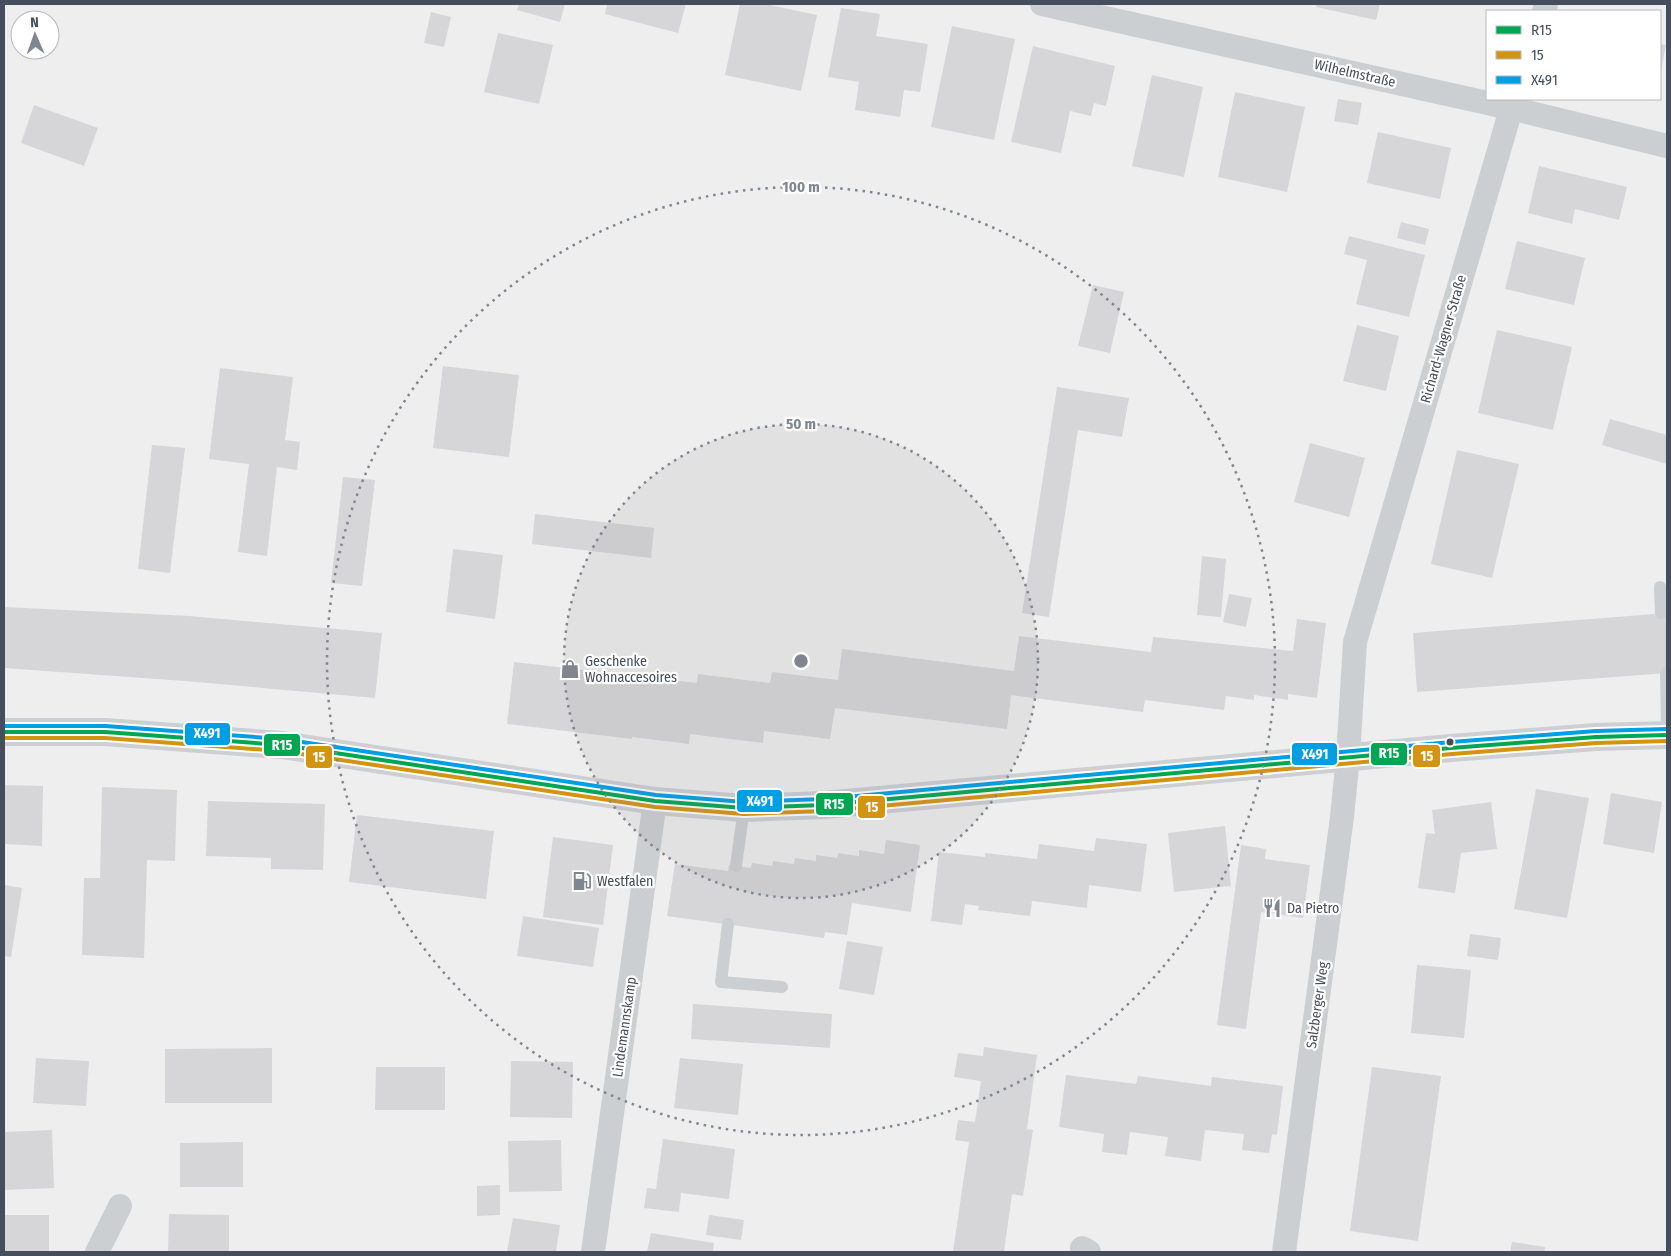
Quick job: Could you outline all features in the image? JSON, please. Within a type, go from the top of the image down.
[{"type":"street","name":"Wilhelmstraße","points":[[1042,4],[1486,98]]},
{"type":"street","name":"Wilhelmstraße","points":[[1498,100],[1667,146]]},
{"type":"street","name":"Richard-Wagner-Straße","points":[[1348,757],[1355,642],[1512,103]]},
{"type":"street","points":[[4,732],[105,732],[282,745],[654,801],[744,808],[824,805],[1348,757],[1596,737],[1667,736]]},
{"type":"street","name":"Salzberger Weg","points":[[1284,1252],[1348,757]]},
{"type":"street","name":"Lindemannskamp","points":[[593,1252],[654,801]]},
{"type":"street","points":[[97,1252],[120,1206]]},
{"type":"lane","points":[[1660,587],[1661,613]]},
{"type":"lane","points":[[1666,673],[1667,736]]},
{"type":"lane","points":[[736,866],[744,808]]},
{"type":"lane","points":[[728,924],[721,982],[782,987]]},
{"type":"building","points":[[519,4],[565,4],[560,22],[517,10]]},
{"type":"building","points":[[607,4],[686,4],[678,33],[605,14]]},
{"type":"building","points":[[740,4],[765,4],[817,15],[801,91],[725,75]]},
{"type":"building","points":[[1316,4],[1380,4],[1376,20],[1316,7]]},
{"type":"building","points":[[841,8],[880,14],[876,36],[928,44],[920,92],[904,90],[900,117],[855,110],[859,82],[828,77]]},
{"type":"building","points":[[431,12],[451,17],[444,47],[424,43]]},
{"type":"building","points":[[952,26],[1015,39],[994,140],[931,127]]},
{"type":"building","points":[[498,33],[553,45],[539,104],[484,92]]},
{"type":"building","points":[[1661,44],[1666,45],[1661,71]]},
{"type":"building","points":[[1033,46],[1115,66],[1106,106],[1094,103],[1091,116],[1070,111],[1061,153],[1011,142]]},
{"type":"building","points":[[1152,75],[1203,87],[1184,177],[1132,166]]},
{"type":"building","points":[[1235,92],[1305,107],[1287,192],[1218,177]]},
{"type":"building","points":[[1338,99],[1362,103],[1358,125],[1334,121]]},
{"type":"building","points":[[34,105],[98,128],[84,166],[21,143]]},
{"type":"building","points":[[1378,132],[1451,148],[1440,199],[1367,183]]},
{"type":"building","points":[[1539,166],[1627,187],[1619,220],[1575,209],[1572,224],[1528,213]]},
{"type":"building","points":[[1401,222],[1429,229],[1425,245],[1397,238]]},
{"type":"building","points":[[1349,236],[1425,255],[1409,317],[1356,304],[1367,260],[1344,254]]},
{"type":"building","points":[[1517,241],[1585,258],[1574,305],[1505,289]]},
{"type":"building","points":[[1093,285],[1124,292],[1110,353],[1078,346]]},
{"type":"building","points":[[1357,325],[1399,336],[1386,391],[1343,381]]},
{"type":"building","points":[[1497,330],[1572,347],[1553,430],[1478,413]]},
{"type":"building","points":[[443,366],[519,375],[509,457],[433,448]]},
{"type":"building","points":[[220,368],[293,377],[285,440],[300,442],[297,470],[277,467],[267,556],[238,552],[249,464],[209,459]]},
{"type":"building","points":[[1057,387],[1129,398],[1122,437],[1078,430],[1049,617],[1022,613]]},
{"type":"building","points":[[1610,419],[1667,435],[1667,464],[1602,445]]},
{"type":"building","points":[[1310,443],[1365,458],[1349,517],[1294,502]]},
{"type":"building","points":[[152,445],[185,448],[170,573],[138,569]]},
{"type":"building","points":[[1457,450],[1519,464],[1492,578],[1431,564]]},
{"type":"building","points":[[343,477],[375,480],[362,586],[331,583]]},
{"type":"building","points":[[535,514],[654,528],[651,558],[532,544]]},
{"type":"building","points":[[453,549],[503,555],[495,619],[446,612]]},
{"type":"building","points":[[1202,556],[1226,559],[1221,617],[1197,615]]},
{"type":"building","points":[[1229,594],[1252,598],[1246,627],[1223,622]]},
{"type":"building","points":[[4,607],[189,616],[382,633],[375,698],[185,681],[4,668]]},
{"type":"building","points":[[1667,613],[1667,673],[1417,692],[1413,633]]},
{"type":"building","points":[[1297,619],[1326,623],[1317,698],[1288,694],[1288,700],[1254,695],[1254,700],[1226,696],[1224,710],[1145,700],[1143,712],[1011,695],[1007,729],[835,708],[830,739],[764,731],[763,743],[690,734],[689,744],[507,724],[514,662],[697,683],[698,674],[770,683],[772,672],[838,680],[842,649],[1014,671],[1019,636],[1151,652],[1153,637],[1293,651]]},
{"type":"building","points":[[4,785],[43,786],[42,846],[4,844]]},
{"type":"building","points":[[102,787],[177,790],[175,861],[147,860],[144,958],[82,955],[84,878],[100,878]]},
{"type":"building","points":[[1536,789],[1589,798],[1567,918],[1514,909]]},
{"type":"building","points":[[1611,793],[1662,802],[1654,853],[1603,844]]},
{"type":"building","points":[[208,801],[325,804],[323,870],[271,869],[271,858],[206,856]]},
{"type":"building","points":[[1491,802],[1497,849],[1461,853],[1455,893],[1418,888],[1426,833],[1435,834],[1432,810]]},
{"type":"building","points":[[357,815],[494,831],[486,899],[349,882]]},
{"type":"building","points":[[1225,826],[1231,886],[1174,892],[1168,833]]},
{"type":"building","points":[[553,837],[613,845],[603,925],[543,917]]},
{"type":"building","points":[[1096,838],[1147,844],[1141,892],[1089,885],[1087,908],[1032,901],[1030,916],[978,910],[979,906],[965,904],[962,925],[931,921],[939,852],[985,857],[985,853],[1037,859],[1039,844],[1094,851]]},
{"type":"building","points":[[886,840],[920,845],[911,912],[852,903],[847,935],[825,932],[824,938],[667,916],[675,864],[728,871],[729,865],[751,868],[752,863],[772,866],[773,861],[794,864],[795,858],[816,861],[816,855],[837,858],[838,853],[859,856],[859,850],[884,854]]},
{"type":"building","points":[[1241,845],[1266,849],[1265,859],[1310,865],[1303,918],[1261,912],[1246,1029],[1217,1025]]},
{"type":"building","points":[[4,885],[22,888],[11,957],[4,956]]},
{"type":"building","points":[[523,916],[599,928],[593,967],[517,956]]},
{"type":"building","points":[[1470,934],[1501,938],[1498,960],[1467,956]]},
{"type":"building","points":[[847,941],[883,947],[874,995],[839,989]]},
{"type":"building","points":[[1417,965],[1471,970],[1464,1038],[1411,1033]]},
{"type":"building","points":[[693,1004],[832,1014],[830,1048],[691,1039]]},
{"type":"building","points":[[984,1047],[1037,1055],[1027,1129],[1033,1130],[1023,1196],[1012,1194],[1004,1252],[953,1252],[969,1142],[955,1140],[958,1120],[975,1122],[981,1081],[954,1077],[958,1053],[983,1056]]},
{"type":"building","points":[[272,1048],[272,1103],[165,1103],[165,1049]]},
{"type":"building","points":[[36,1058],[89,1061],[86,1106],[33,1103]]},
{"type":"building","points":[[680,1058],[743,1064],[738,1115],[674,1108]]},
{"type":"building","points":[[511,1061],[573,1062],[572,1118],[510,1117]]},
{"type":"building","points":[[376,1067],[445,1067],[445,1110],[375,1110]]},
{"type":"building","points":[[1372,1067],[1441,1076],[1418,1241],[1350,1231]]},
{"type":"building","points":[[1066,1075],[1136,1084],[1138,1076],[1211,1086],[1212,1077],[1283,1086],[1277,1135],[1272,1134],[1269,1153],[1242,1150],[1244,1134],[1205,1130],[1201,1161],[1165,1156],[1168,1137],[1130,1132],[1127,1155],[1102,1152],[1104,1134],[1059,1127]]},
{"type":"building","points":[[52,1130],[54,1188],[4,1190],[4,1132]]},
{"type":"building","points":[[663,1139],[735,1149],[729,1199],[681,1193],[679,1212],[644,1208],[647,1188],[656,1189]]},
{"type":"building","points":[[561,1140],[562,1191],[509,1192],[508,1141]]},
{"type":"building","points":[[243,1142],[243,1187],[180,1187],[180,1143]]},
{"type":"building","points":[[500,1185],[500,1215],[477,1216],[477,1186]]},
{"type":"building","points":[[169,1214],[229,1215],[229,1252],[168,1252]]},
{"type":"building","points":[[4,1215],[49,1215],[49,1252],[4,1252]]},
{"type":"building","points":[[709,1215],[744,1220],[741,1240],[706,1235]]},
{"type":"building","points":[[513,1218],[560,1225],[556,1252],[507,1252]]},
{"type":"building","points":[[651,1233],[714,1243],[713,1252],[647,1252]]},
{"type":"building","points":[[1512,1242],[1545,1247],[1544,1252],[1510,1252]]},
{"type":"transit line","name":"X491","points":[[4,726],[105,726],[282,739],[656,795],[744,802],[824,799],[1451,742],[1596,731],[1667,729]]},
{"type":"transit line","name":"R15","points":[[4,732],[105,732],[282,745],[655,801],[744,808],[824,805],[1451,748],[1596,737],[1667,735]]},
{"type":"transit line","name":"15","points":[[4,738],[105,738],[281,751],[655,807],[744,814],[825,811],[1452,754],[1596,743],[1667,741]]},
{"type":"place","name":"Geschenke Wohnaccesoires","points":[[570,669]]},
{"type":"place","name":"Westfalen","points":[[582,881]]},
{"type":"place","name":"Da Pietro","points":[[1272,908]]}]
